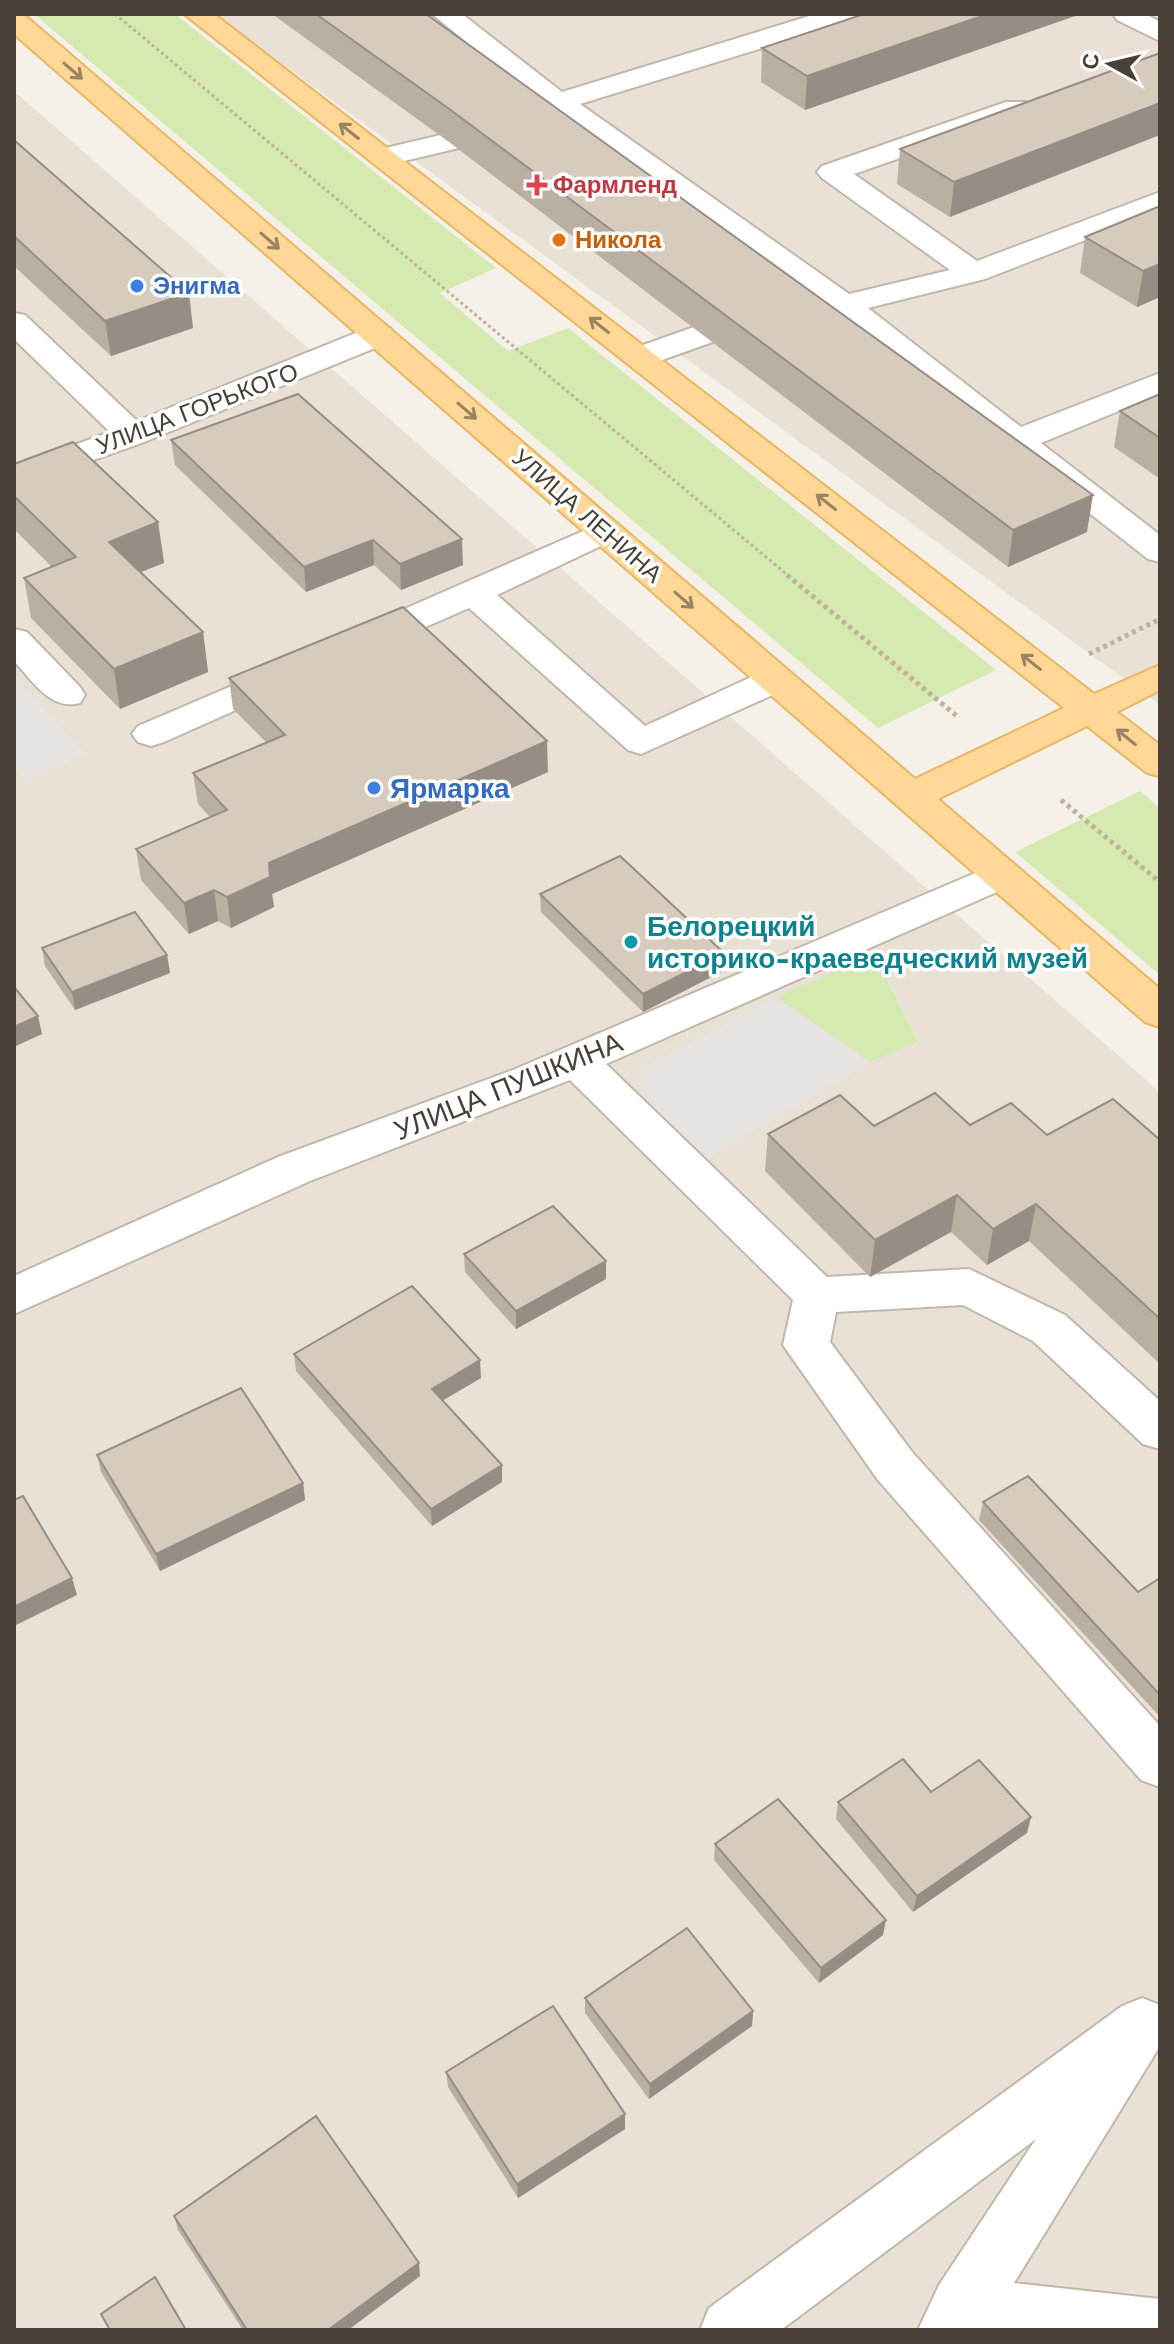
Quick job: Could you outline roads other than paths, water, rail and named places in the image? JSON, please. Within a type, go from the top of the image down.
[{"type":"main road","points":[[197,14],[1160,764]]},
{"type":"main road","name":"УЛИЦА ЛЕНИНА","points":[[14,20],[1160,1012]]},
{"type":"main road","points":[[910,797],[1160,676]]},
{"type":"street","points":[[452,20],[495,14]]},
{"type":"street","points":[[524,118],[558,102],[844,14]]},
{"type":"street","points":[[1126,14],[1160,33]]},
{"type":"street","points":[[452,20],[558,102],[844,305],[1160,552]]},
{"type":"street","points":[[974,273],[832,172],[1041,99]]},
{"type":"street","points":[[383,157],[449,142]]},
{"type":"street","points":[[640,357],[770,311],[844,305],[974,273],[1160,201]]},
{"type":"street","points":[[14,322],[132,435]]},
{"type":"street","name":"УЛИЦА ГОРЬКОГО","points":[[14,478],[132,435],[379,335]]},
{"type":"street","points":[[1018,440],[1160,383]]},
{"type":"street","points":[[151,734],[473,593],[606,531]]},
{"type":"street","points":[[473,593],[641,742],[775,680]]},
{"type":"street","points":[[14,640],[67,695]]},
{"type":"street","name":"УЛИЦА ПУШКИНА","points":[[14,1296],[294,1169],[576,1060],[1001,875]]},
{"type":"street","points":[[576,1060],[817,1295],[969,1287],[1049,1328],[1160,1430]]},
{"type":"street","points":[[817,1295],[806,1345],[895,1466],[1160,1763]]},
{"type":"street","points":[[1151,2018],[955,2318],[1160,2330]]},
{"type":"street","points":[[731,2330],[1151,2018]]},
{"type":"place","name":"Фармленд","points":[[537,185]]},
{"type":"place","name":"Никола","points":[[559,240]]},
{"type":"place","name":"Энигма","points":[[137,286]]},
{"type":"place","name":"Ярмарка","points":[[374,788]]},
{"type":"place","name":"Белорецкий историко-краеведческий музей","points":[[631,942]]}]
